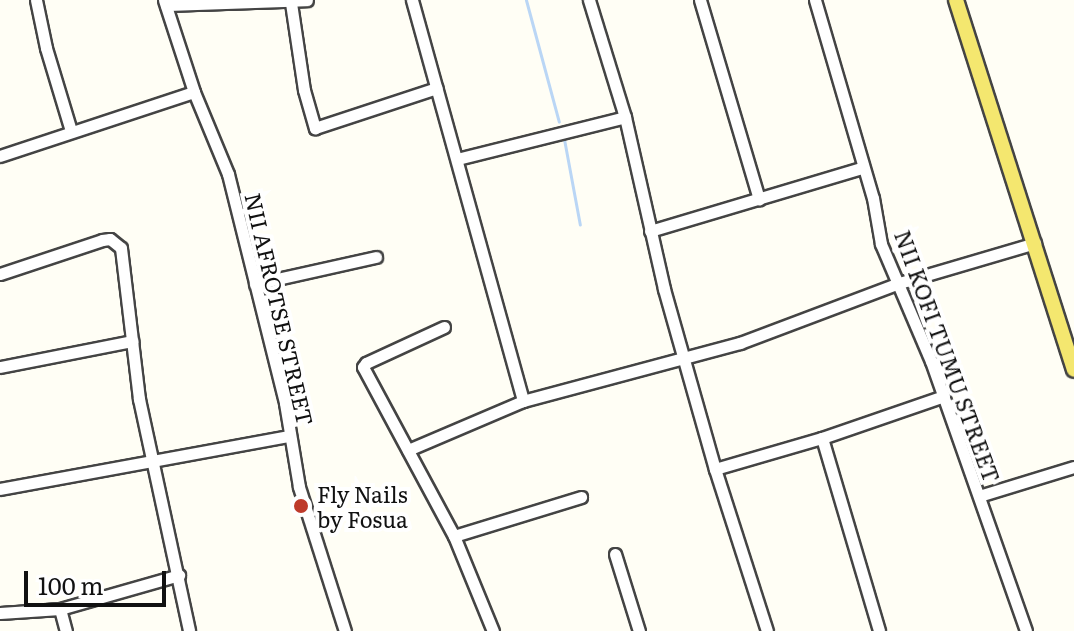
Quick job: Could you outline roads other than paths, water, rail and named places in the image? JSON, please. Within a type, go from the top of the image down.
[{"type":"main road","points":[[956,0],[1074,370]]},
{"type":"street","points":[[36,0],[46,48],[71,131]]},
{"type":"street","points":[[165,3],[291,3],[307,0]]},
{"type":"street","points":[[412,0],[523,401]]},
{"type":"street","points":[[589,0],[625,117],[650,231],[715,469],[767,631]]},
{"type":"street","points":[[700,0],[759,199]]},
{"type":"street","name":"NII KOFI TUMU STREET","points":[[815,0],[873,198],[881,244],[944,396],[1026,631]]},
{"type":"street","name":"NII AFROTSE STREET","points":[[165,3],[194,92],[228,174],[285,403],[299,487],[345,631]]},
{"type":"street","points":[[291,3],[304,90],[315,128],[437,88]]},
{"type":"street","points":[[0,156],[194,92]]},
{"type":"street","points":[[457,159],[625,117]]},
{"type":"street","points":[[650,231],[862,168]]},
{"type":"street","points":[[0,274],[102,240],[115,242],[124,258],[132,341],[151,463],[179,575],[189,631]]},
{"type":"street","points":[[408,450],[523,401],[740,343],[896,284],[1035,243]]},
{"type":"street","points":[[255,284],[376,257]]},
{"type":"street","points":[[444,327],[363,367],[454,536],[493,631]]},
{"type":"street","points":[[0,367],[132,341]]},
{"type":"street","points":[[715,469],[822,438],[944,396]]},
{"type":"street","points":[[0,489],[289,436]]},
{"type":"street","points":[[822,438],[879,631]]},
{"type":"street","points":[[979,496],[1074,467]]},
{"type":"street","points":[[454,536],[581,497]]},
{"type":"street","points":[[615,554],[639,631]]},
{"type":"street","points":[[0,613],[60,609],[179,575]]},
{"type":"street","points":[[60,609],[66,631]]},
{"type":"waterway","points":[[526,0],[559,122]]},
{"type":"waterway","points":[[564,139],[580,225]]},
{"type":"place","name":"Fly Nails by Fosua","points":[[301,506]]}]
